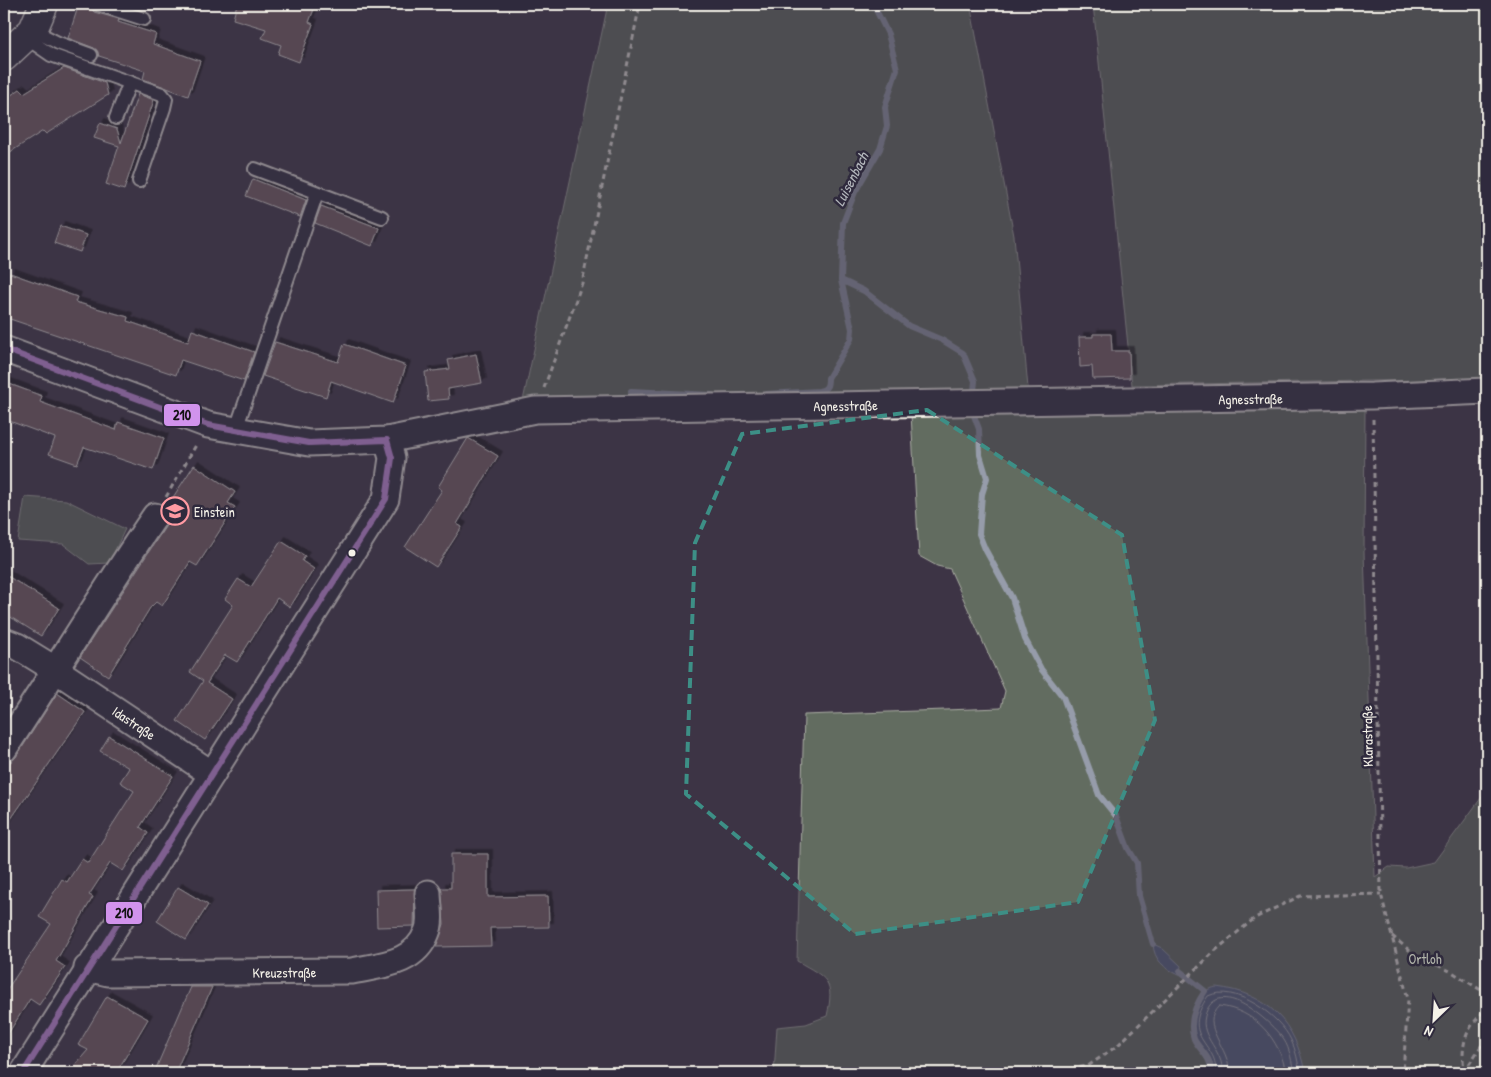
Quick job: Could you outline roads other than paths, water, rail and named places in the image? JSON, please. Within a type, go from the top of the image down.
[{"type":"main road","points":[[4,57],[29,34],[44,4]]},
{"type":"street","name":"Agnesstraße","points":[[4,349],[208,424],[309,443],[387,440],[535,410],[1372,396],[1487,391]]},
{"type":"street","points":[[22,1073],[386,499],[392,458],[387,440]]},
{"type":"street","points":[[4,749],[56,670],[96,602],[155,516]]},
{"type":"street","name":"Idastraße","points":[[4,641],[17,646],[56,670],[212,774]]},
{"type":"street","name":"Kreuzstraße","points":[[87,968],[108,972],[352,971],[408,958],[428,932],[428,893]]},
{"type":"lane","points":[[97,4],[144,19]]},
{"type":"lane","points":[[29,34],[91,54]]},
{"type":"lane","points":[[29,34],[50,55],[162,94],[166,100],[139,182]]},
{"type":"lane","points":[[116,118],[130,82]]},
{"type":"lane","points":[[255,169],[382,217]]},
{"type":"lane","points":[[236,429],[317,193]]},
{"type":"water","points":[[1153,944],[1162,948],[1181,966],[1179,975],[1161,963],[1155,955]]},
{"type":"water","points":[[1216,987],[1234,990],[1251,996],[1277,1014],[1287,1025],[1295,1039],[1305,1073],[1210,1073],[1210,1063],[1194,1039],[1192,1021],[1195,1007],[1201,995],[1206,990]]},
{"type":"waterway","name":"Luisenbach","points":[[873,4],[888,34],[897,69],[885,107],[887,126],[880,149],[855,192],[843,223],[841,280],[864,291],[909,326],[942,340],[963,353],[975,381],[974,391]]},
{"type":"waterway","points":[[767,394],[819,391],[826,387],[828,378],[851,339],[852,329],[841,280]]},
{"type":"waterway","points":[[631,391],[712,395]]},
{"type":"waterway","points":[[973,413],[979,429],[980,455],[987,478],[982,494],[979,534],[985,549],[1012,598],[1025,639],[1041,669],[1063,697],[1099,795],[1116,816],[1128,848],[1137,863],[1139,896],[1153,944]]},
{"type":"waterway","points":[[1180,971],[1205,991],[1196,1007],[1192,1020],[1192,1033],[1196,1043],[1210,1063],[1210,1073]]},
{"type":"place","name":"Einstein","points":[[175,511]]},
{"type":"park label","name":"Ortloh","points":[[1425,958]]}]
